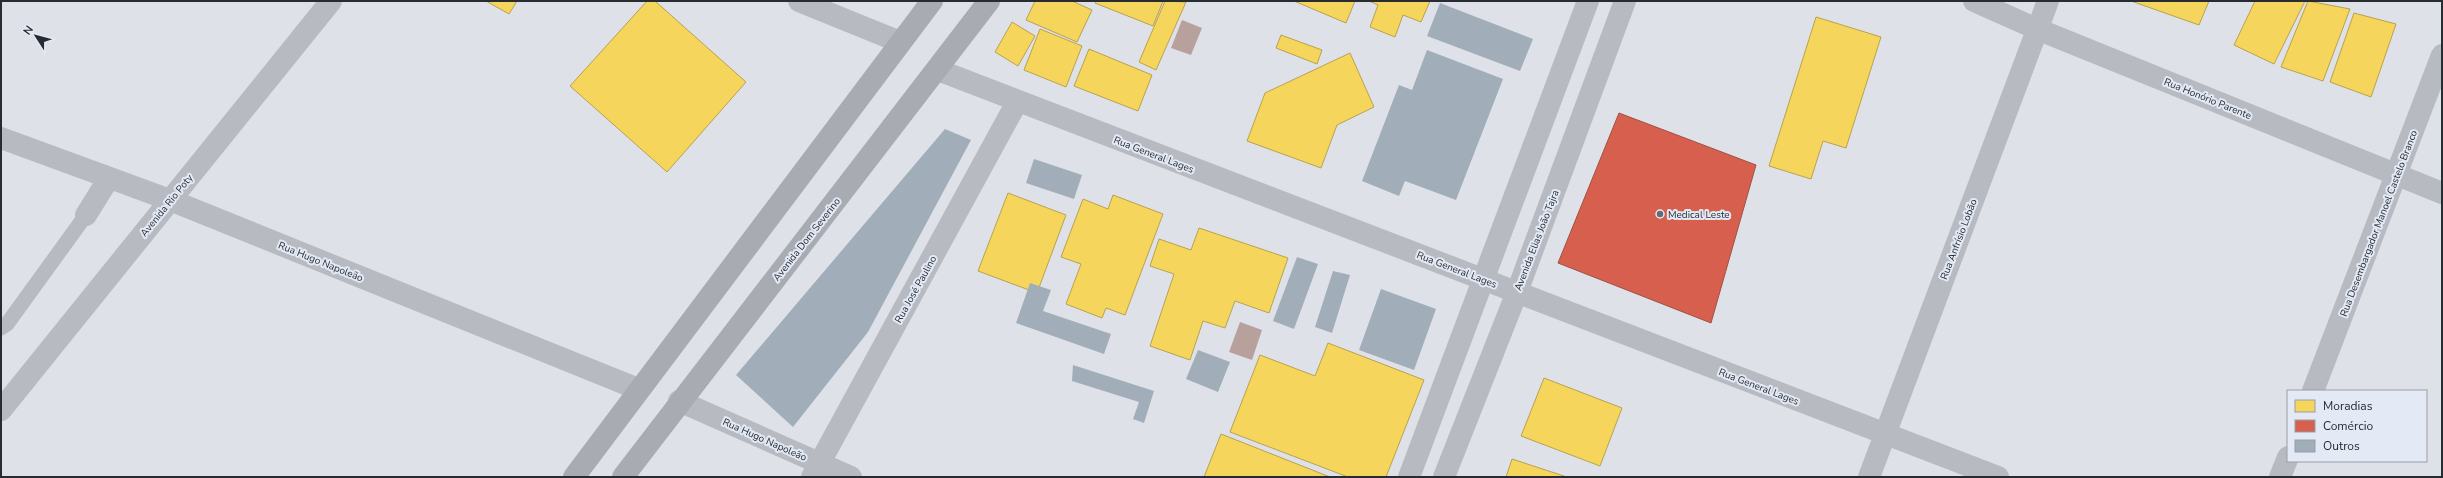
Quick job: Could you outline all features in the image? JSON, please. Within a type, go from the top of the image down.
[{"type":"main road","points":[[574,477],[638,389],[932,1]]},
{"type":"main road","name":"Avenida Dom Severino","points":[[623,477],[679,401],[938,70],[989,1]]},
{"type":"street","name":"Avenida Rio Poty","points":[[1,410],[331,1]]},
{"type":"street","points":[[799,1],[900,42]]},
{"type":"street","points":[[1409,477],[1588,1]]},
{"type":"street","name":"Avenida Elias João Tajra","points":[[1444,477],[1516,292],[1625,1]]},
{"type":"street","name":"Rua Honório Parente","points":[[1974,1],[2037,29],[2396,176],[2442,193]]},
{"type":"street","name":"Rua Anfrísio Lobão","points":[[1869,477],[2048,1]]},
{"type":"street","name":"Rua Desembargador Manoel Castelo Branco","points":[[2313,390],[2442,55]]},
{"type":"street","name":"Rua General Lages","points":[[938,70],[1017,102],[1998,477]]},
{"type":"street","name":"Rua José Paulino","points":[[816,470],[1017,102]]},
{"type":"street","name":"Rua Hugo Napoleão","points":[[1,138],[170,200],[638,389]]},
{"type":"street","points":[[86,215],[109,178]]},
{"type":"street","name":"Rua Hugo Napoleão","points":[[679,401],[816,470],[851,477]]},
{"type":"street","points":[[2280,477],[2287,460]]},
{"type":"lane","points":[[1,328],[7,324],[86,215]]},
{"type":"shaded area","points":[[1182,20],[1202,28],[1191,55],[1171,48]]},
{"type":"shaded area","points":[[1240,322],[1262,330],[1252,360],[1229,352]]},
{"type":"building: Moradias","points":[[486,1],[517,1],[509,14]]},
{"type":"building: Moradias","points":[[647,1],[655,1],[746,82],[667,172],[570,86]]},
{"type":"building: Moradias","points":[[1035,1],[1072,1],[1092,10],[1077,42],[1026,20]]},
{"type":"building: Moradias","points":[[1096,1],[1163,1],[1153,26],[1095,3]]},
{"type":"building: Moradias","points":[[1165,1],[1186,2],[1156,70],[1139,62]]},
{"type":"building: Moradias","points":[[1294,1],[1355,1],[1346,23]]},
{"type":"building: Moradias","points":[[1369,1],[1430,1],[1421,22],[1403,15],[1395,37],[1370,27],[1378,5]]},
{"type":"building: Moradias","points":[[2131,1],[2209,1],[2199,25]]},
{"type":"building: Moradias","points":[[2255,1],[2305,1],[2274,64],[2234,45]]},
{"type":"building: Moradias","points":[[2308,1],[2350,9],[2323,81],[2281,67]]},
{"type":"building: Moradias","points":[[2354,13],[2396,24],[2371,97],[2330,82]]},
{"type":"building: Moradias","points":[[1816,17],[1881,37],[1846,148],[1823,141],[1811,179],[1769,166]]},
{"type":"building: Moradias","points":[[1012,22],[1035,36],[1018,66],[995,52]]},
{"type":"building: Moradias","points":[[1040,29],[1082,46],[1066,87],[1024,70]]},
{"type":"building: Moradias","points":[[1281,35],[1322,50],[1317,64],[1276,48]]},
{"type":"building: Moradias","points":[[1089,49],[1152,75],[1138,111],[1074,86]]},
{"type":"building: Moradias","points":[[1350,53],[1374,107],[1337,125],[1321,168],[1247,141],[1265,93]]},
{"type":"building: Moradias","points":[[1008,193],[1066,215],[1037,293],[978,271]]},
{"type":"building: Moradias","points":[[1113,195],[1163,214],[1125,315],[1106,308],[1102,318],[1066,304],[1081,264],[1061,257],[1083,199],[1108,209]]},
{"type":"building: Moradias","points":[[1199,228],[1288,258],[1269,313],[1235,301],[1225,328],[1203,321],[1190,360],[1150,346],[1174,274],[1150,266],[1159,239],[1191,250]]},
{"type":"building: Moradias","points":[[1328,343],[1424,380],[1386,477],[1348,477],[1230,432],[1260,355],[1315,376]]},
{"type":"building: Moradias","points":[[1544,378],[1622,408],[1600,466],[1521,436]]},
{"type":"building: Moradias","points":[[1221,434],[1330,477],[1204,477]]},
{"type":"building: Moradias","points":[[1512,459],[1567,477],[1506,477]]},
{"type":"building: Comércio","name":"Medical Leste","points":[[1619,113],[1756,165],[1711,323],[1558,263]]},
{"type":"building: Outros","points":[[1440,3],[1533,39],[1520,71],[1427,36]]},
{"type":"building: Outros","points":[[1427,50],[1503,79],[1456,200],[1405,181],[1399,196],[1362,181],[1399,85],[1412,90]]},
{"type":"building: Outros","points":[[945,129],[971,140],[868,332],[793,427],[736,375]]},
{"type":"building: Outros","points":[[1034,159],[1082,175],[1074,199],[1026,183]]},
{"type":"building: Outros","points":[[1297,257],[1318,264],[1294,329],[1273,321]]},
{"type":"building: Outros","points":[[1333,271],[1350,275],[1332,333],[1315,327]]},
{"type":"building: Outros","points":[[1030,283],[1051,290],[1043,311],[1111,334],[1104,354],[1016,323]]},
{"type":"building: Outros","points":[[1381,289],[1436,309],[1414,370],[1359,350]]},
{"type":"building: Outros","points":[[1198,350],[1230,362],[1218,392],[1186,379]]},
{"type":"building: Outros","points":[[1073,365],[1154,391],[1144,423],[1133,419],[1139,402],[1072,381]]},
{"type":"place","name":"Medical Leste","points":[[1660,214]]}]
